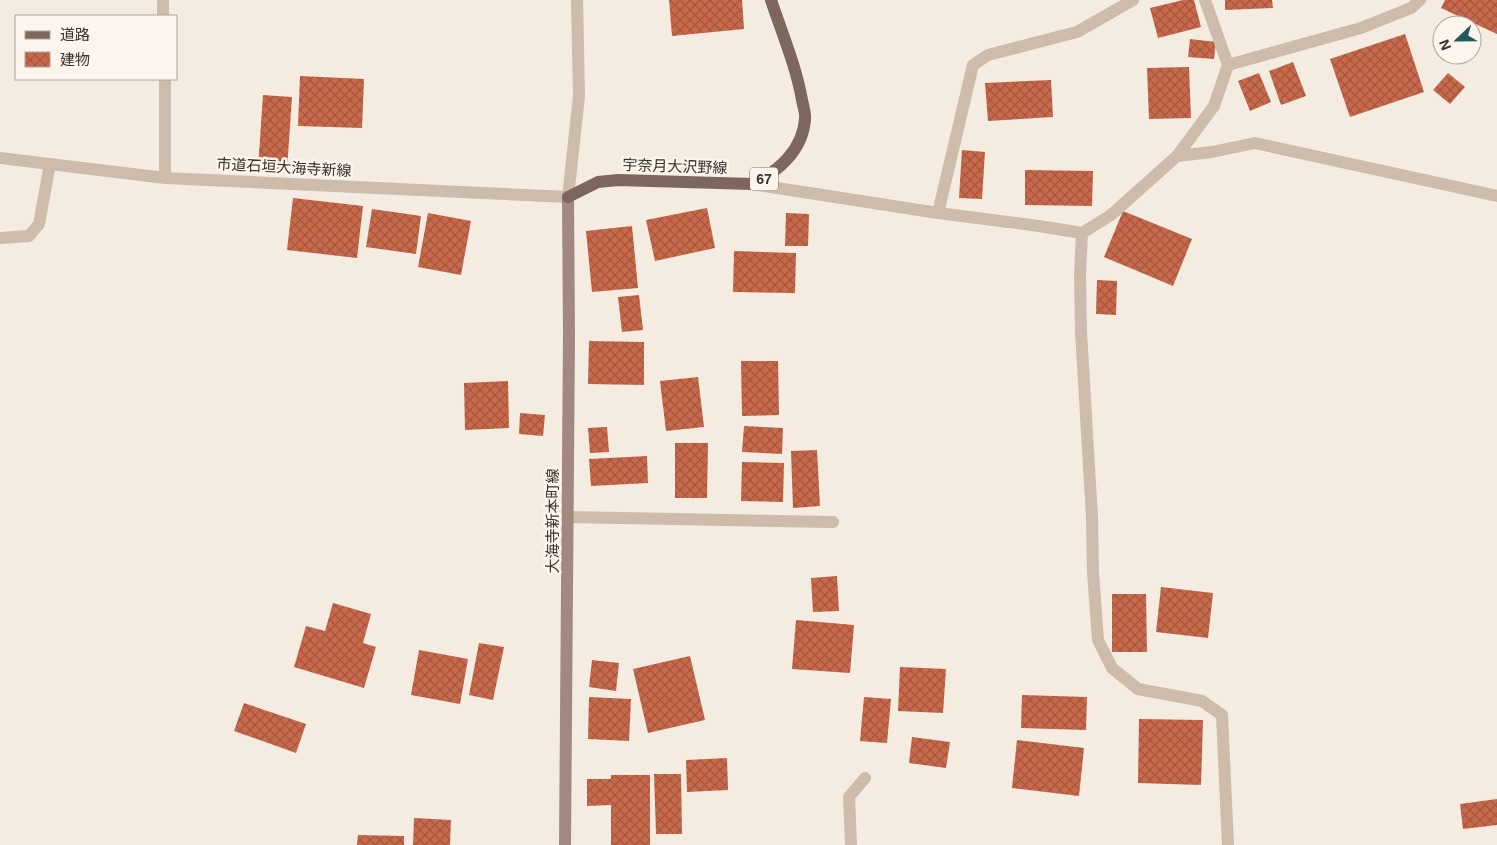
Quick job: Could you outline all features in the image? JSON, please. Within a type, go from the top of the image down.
[{"type":"main road","name":"67","points":[[752,184],[767,177],[785,164],[800,140],[806,118],[799,84],[771,0]]},
{"type":"main road","name":"宇奈月大沢野線","points":[[568,197],[598,182],[618,180],[752,184]]},
{"type":"main road","name":"大海寺新本町線","points":[[565,845],[568,197]]},
{"type":"street","points":[[163,0],[164,15]]},
{"type":"street","points":[[568,197],[579,96],[577,0]]},
{"type":"street","points":[[938,213],[973,65],[988,55],[1077,32],[1133,0]]},
{"type":"street","points":[[752,184],[1082,234],[1111,215],[1177,156],[1214,106],[1228,65],[1205,0]]},
{"type":"street","points":[[1228,65],[1361,28],[1411,8],[1420,0]]},
{"type":"street","points":[[165,80],[165,178]]},
{"type":"street","points":[[1177,156],[1212,152],[1255,143],[1497,196]]},
{"type":"street","name":"市道石垣大海寺新線","points":[[0,158],[165,178],[568,197]]},
{"type":"street","points":[[0,238],[29,236],[39,224],[50,164]]},
{"type":"street","points":[[1082,234],[1080,275],[1081,332],[1098,640],[1112,668],[1138,689],[1202,701],[1222,715],[1228,845]]},
{"type":"street","points":[[568,517],[832,522]]},
{"type":"street","points":[[851,845],[849,797],[865,778]]},
{"type":"building","points":[[669,0],[742,0],[744,29],[672,36]]},
{"type":"building","points":[[1183,0],[1194,0],[1201,27],[1158,38],[1150,8]]},
{"type":"building","points":[[1225,0],[1272,0],[1273,8],[1225,10]]},
{"type":"building","points":[[1445,0],[1497,0],[1497,34],[1482,27],[1482,15],[1456,15],[1441,8]]},
{"type":"building","points":[[1405,34],[1424,92],[1350,117],[1330,59]]},
{"type":"building","points":[[1190,39],[1216,42],[1214,59],[1188,57]]},
{"type":"building","points":[[1293,62],[1306,96],[1281,105],[1269,71]]},
{"type":"building","points":[[1189,67],[1191,118],[1149,119],[1147,68]]},
{"type":"building","points":[[1259,73],[1271,102],[1250,111],[1238,81]]},
{"type":"building","points":[[1448,73],[1465,87],[1450,104],[1433,90]]},
{"type":"building","points":[[300,76],[364,79],[362,128],[298,126]]},
{"type":"building","points":[[1051,80],[1053,117],[988,121],[985,83]]},
{"type":"building","points":[[263,95],[292,97],[287,170],[258,168]]},
{"type":"building","points":[[962,150],[985,152],[982,199],[959,198]]},
{"type":"building","points":[[1025,170],[1093,171],[1092,206],[1025,205]]},
{"type":"building","points":[[293,198],[363,206],[357,258],[287,250]]},
{"type":"building","points":[[707,208],[715,248],[655,261],[646,220]]},
{"type":"building","points":[[372,209],[421,216],[416,254],[366,247]]},
{"type":"building","points":[[1123,211],[1192,239],[1173,286],[1104,257]]},
{"type":"building","points":[[428,213],[471,221],[461,275],[418,267]]},
{"type":"building","points":[[786,213],[809,214],[808,246],[785,246]]},
{"type":"building","points":[[632,226],[638,288],[592,292],[586,231]]},
{"type":"building","points":[[734,251],[796,253],[795,293],[733,292]]},
{"type":"building","points":[[1097,280],[1117,281],[1116,315],[1096,314]]},
{"type":"building","points":[[639,295],[643,330],[622,332],[618,297]]},
{"type":"building","points":[[589,341],[644,342],[644,385],[588,384]]},
{"type":"building","points":[[741,361],[778,361],[779,415],[742,416]]},
{"type":"building","points":[[698,377],[704,427],[666,431],[660,381]]},
{"type":"building","points":[[508,381],[509,428],[465,430],[464,383]]},
{"type":"building","points":[[520,413],[545,415],[543,436],[519,434]]},
{"type":"building","points":[[744,426],[783,428],[782,454],[742,452]]},
{"type":"building","points":[[607,427],[609,452],[590,453],[588,428]]},
{"type":"building","points":[[675,443],[708,443],[707,498],[675,498]]},
{"type":"building","points":[[817,450],[820,506],[793,508],[791,451]]},
{"type":"building","points":[[647,456],[648,483],[591,486],[589,459]]},
{"type":"building","points":[[742,462],[784,463],[783,502],[741,501]]},
{"type":"building","points":[[837,576],[839,611],[813,612],[811,578]]},
{"type":"building","points":[[1161,587],[1213,593],[1208,638],[1156,632]]},
{"type":"building","points":[[1112,594],[1146,594],[1147,652],[1112,652]]},
{"type":"building","points":[[333,603],[371,614],[363,643],[376,647],[364,688],[294,667],[306,626],[325,631]]},
{"type":"building","points":[[796,620],[854,625],[850,673],[792,669]]},
{"type":"building","points":[[479,643],[504,647],[493,700],[469,695]]},
{"type":"building","points":[[419,650],[468,659],[460,704],[411,695]]},
{"type":"building","points":[[690,656],[705,720],[648,733],[633,669]]},
{"type":"building","points":[[592,660],[619,663],[616,691],[589,687]]},
{"type":"building","points":[[900,667],[946,669],[943,713],[898,711]]},
{"type":"building","points":[[1022,695],[1087,697],[1086,730],[1021,728]]},
{"type":"building","points":[[589,697],[631,699],[629,741],[588,739]]},
{"type":"building","points":[[864,697],[891,699],[887,743],[860,741]]},
{"type":"building","points":[[244,703],[306,724],[296,753],[234,731]]},
{"type":"building","points":[[1139,719],[1203,720],[1201,785],[1138,783]]},
{"type":"building","points":[[912,737],[950,742],[946,768],[909,763]]},
{"type":"building","points":[[1017,740],[1084,748],[1079,796],[1012,788]]},
{"type":"building","points":[[727,758],[728,790],[687,792],[686,760]]},
{"type":"building","points":[[654,774],[681,774],[682,834],[656,834]]},
{"type":"building","points":[[611,775],[650,775],[650,845],[611,845],[611,805],[587,806],[587,779],[611,779]]},
{"type":"building","points":[[1497,799],[1497,825],[1463,829],[1460,804]]},
{"type":"building","points":[[414,818],[451,820],[450,845],[413,845]]},
{"type":"building","points":[[358,835],[404,836],[404,845],[357,845]]}]
